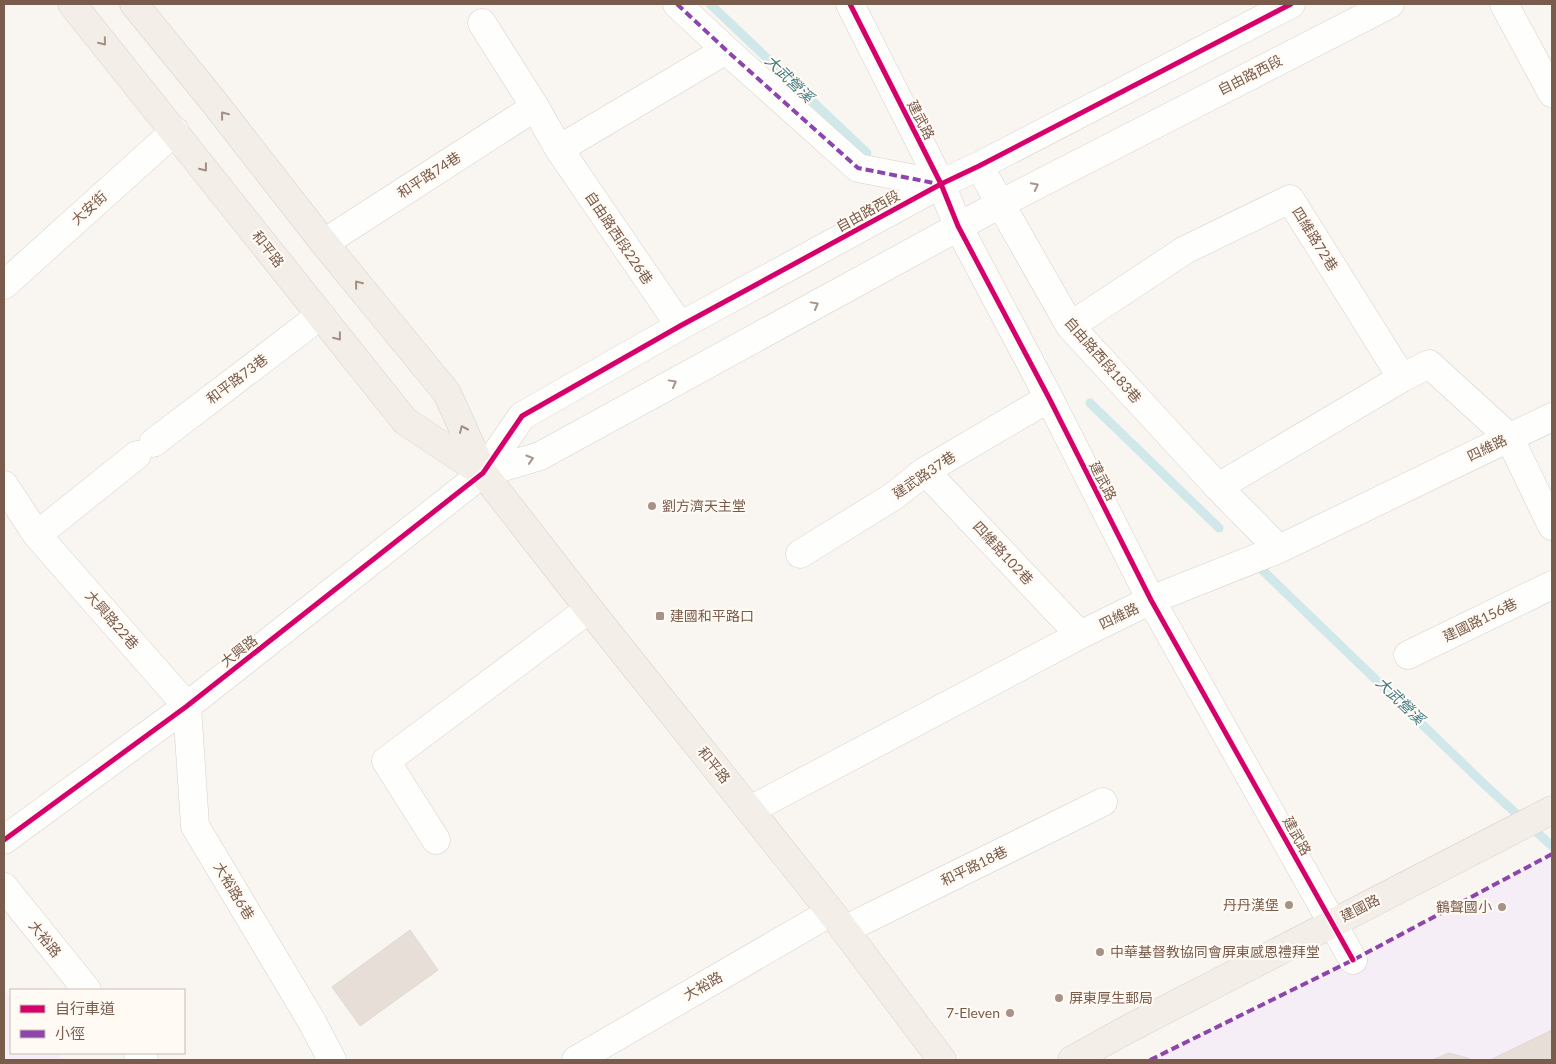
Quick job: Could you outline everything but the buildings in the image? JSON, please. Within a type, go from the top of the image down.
[{"type":"main road","name":"和平路","points":[[72,4],[405,421],[483,473]]},
{"type":"main road","name":"和平路","points":[[134,4],[210,97],[324,243],[447,393],[483,473],[838,921],[942,1060]]},
{"type":"main road","name":"建國路","points":[[1072,1060],[1332,922],[1535,819]]},
{"type":"street","points":[[677,4],[858,168],[941,184]]},
{"type":"street","name":"建武路","points":[[850,4],[941,184],[958,226],[1049,398],[1151,600],[1353,960]]},
{"type":"street","name":"自由路西段","points":[[483,473],[522,416],[680,326],[941,184],[1290,4]]},
{"type":"street","name":"自由路西段","points":[[483,473],[540,456],[958,226],[1390,4]]},
{"type":"street","points":[[1504,4],[1552,93]]},
{"type":"street","name":"自由路西段226巷","points":[[482,23],[559,149],[680,326]]},
{"type":"street","points":[[559,149],[726,50]]},
{"type":"street","name":"和平路74巷","points":[[324,243],[535,107]]},
{"type":"street","name":"大安街","points":[[4,285],[175,131]]},
{"type":"street","name":"自由路西段183巷","points":[[979,166],[1070,326],[1218,486],[1261,556]]},
{"type":"street","name":"四維路72巷","points":[[1070,326],[1185,250],[1290,198],[1402,378]]},
{"type":"street","name":"和平路73巷","points":[[37,535],[145,449],[321,315]]},
{"type":"street","points":[[1218,486],[1429,364],[1509,437],[1552,526]]},
{"type":"street","name":"建武路37巷","points":[[800,554],[894,496],[925,471],[1049,398]]},
{"type":"street","name":"四維路","points":[[750,810],[1080,635],[1151,600],[1261,556],[1552,416]]},
{"type":"street","name":"四維路102巷","points":[[925,471],[1080,635]]},
{"type":"street","name":"大興路","points":[[4,840],[187,706],[483,473]]},
{"type":"street","name":"大興路22巷","points":[[4,485],[37,535],[187,706]]},
{"type":"street","name":"建國路156巷","points":[[1408,655],[1552,585]]},
{"type":"street","points":[[436,840],[386,762],[589,609]]},
{"type":"street","name":"大裕路6巷","points":[[187,706],[195,826],[332,1060]]},
{"type":"street","name":"和平路18巷","points":[[838,921],[1103,802]]},
{"type":"street","name":"大裕路","points":[[4,887],[86,989]]},
{"type":"street","name":"大裕路","points":[[576,1060],[838,921]]},
{"type":"shaded area","name":"鶴聲國小","points":[[1552,854],[1552,1060],[1150,1060],[1353,960]]},
{"type":"shaded area","points":[[4,990],[10,998],[10,1054],[58,1054],[63,1060],[4,1060]]},
{"type":"waterway","name":"大武營溪","points":[[710,4],[867,153]]},
{"type":"waterway","name":"大武營溪","points":[[1090,403],[1219,528]]},
{"type":"waterway","name":"大武營溪","points":[[1254,562],[1486,786],[1552,846]]},
{"type":"marked path","points":[[677,4],[858,168],[939,184]]},
{"type":"marked path","points":[[1150,1060],[1353,960],[1552,854]]},
{"type":"cycle path","points":[[850,4],[941,184],[958,226],[1049,398],[1151,600],[1353,960]]},
{"type":"cycle path","points":[[4,840],[187,706],[483,473],[522,416],[680,326],[941,184],[1291,4]]},
{"type":"place","name":"劉方濟天主堂","points":[[652,506]]},
{"type":"place","name":"建國和平路口","points":[[660,616]]},
{"type":"place","name":"丹丹漢堡","points":[[1289,905]]},
{"type":"place","name":"鶴聲國小","points":[[1502,907]]},
{"type":"place","name":"中華基督教協同會屏東感恩禮拜堂","points":[[1100,952]]},
{"type":"place","name":"屏東厚生郵局","points":[[1059,998]]},
{"type":"place","name":"7-Eleven","points":[[1010,1013]]}]
